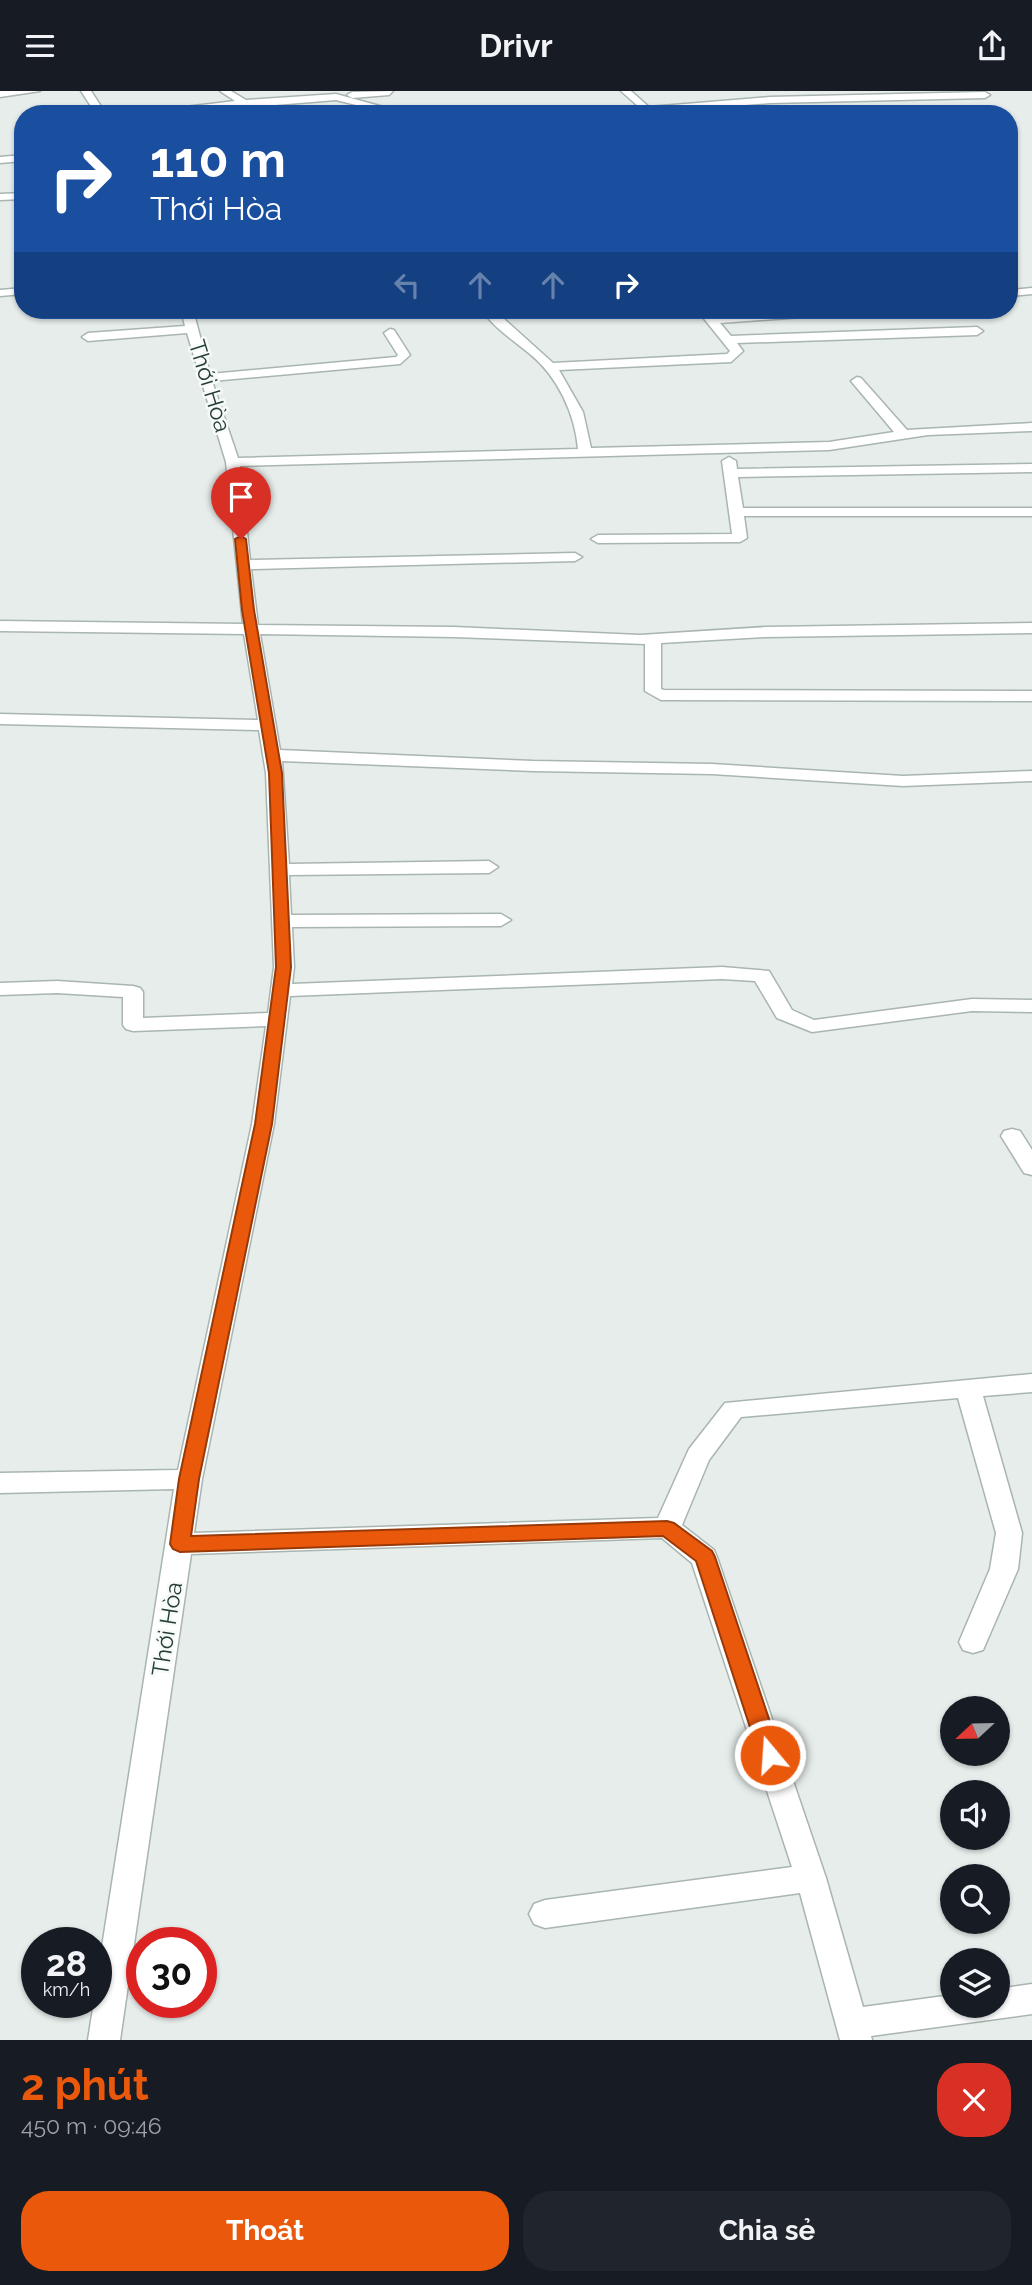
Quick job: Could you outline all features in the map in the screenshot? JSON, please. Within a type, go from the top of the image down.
[{"type":"street","points":[[0,94],[35,91]]},
{"type":"street","points":[[225,91],[244,103]]},
{"type":"street","points":[[626,91],[642,105]]},
{"type":"street","points":[[762,91],[770,100]]},
{"type":"street","points":[[224,105],[389,92]]},
{"type":"street","points":[[701,105],[770,100],[985,95]]},
{"type":"street","points":[[336,97],[368,105]]},
{"type":"street","points":[[88,337],[190,319]]},
{"type":"street","name":"Thới Hòa","points":[[104,2040],[189,1479],[263,1124],[284,967],[275,773],[251,631],[233,462],[205,378],[190,319]]},
{"type":"street","points":[[495,319],[502,328],[538,355],[548,367],[572,404],[584,434],[585,453]]},
{"type":"street","points":[[548,367],[730,358],[737,351],[710,319]]},
{"type":"street","points":[[726,340],[977,331]]},
{"type":"street","points":[[205,378],[400,360],[404,355],[390,333]]},
{"type":"street","points":[[857,381],[904,435]]},
{"type":"street","points":[[233,462],[829,446],[928,431],[1032,427]]},
{"type":"street","points":[[598,539],[740,538],[732,473],[725,449]]},
{"type":"street","points":[[732,473],[1032,468]]},
{"type":"street","points":[[737,512],[1032,512]]},
{"type":"street","points":[[243,565],[575,557]]},
{"type":"street","points":[[0,626],[454,632],[653,640],[766,632],[1032,628]]},
{"type":"street","points":[[653,640],[653,691],[663,696],[1032,696]]},
{"type":"street","points":[[0,719],[266,725]]},
{"type":"street","points":[[270,755],[534,766],[712,769],[903,781],[1032,776]]},
{"type":"street","points":[[281,870],[489,867]]},
{"type":"street","points":[[282,921],[501,920]]},
{"type":"street","points":[[281,990],[722,973],[762,975],[784,1014],[812,1026],[972,1005],[1032,1006]]},
{"type":"street","points":[[0,989],[57,987],[133,992],[133,1025],[277,1019]]},
{"type":"street","points":[[1012,1136],[1032,1168]]},
{"type":"street","points":[[667,1528],[698,1456],[734,1409],[1032,1383]]},
{"type":"street","points":[[968,1389],[1009,1533],[1004,1569],[974,1642]]},
{"type":"street","points":[[0,1483],[189,1479]]},
{"type":"street","points":[[180,1544],[667,1528],[704,1557],[811,1878],[854,2032],[940,2015]]},
{"type":"street","points":[[545,1914],[811,1878]]},
{"type":"street","points":[[1010,2002],[1032,1999]]},
{"type":"route","points":[[241,539],[248,610],[275,773],[284,967],[263,1124],[189,1479],[180,1544],[667,1528],[704,1557],[770,1755]]}]
